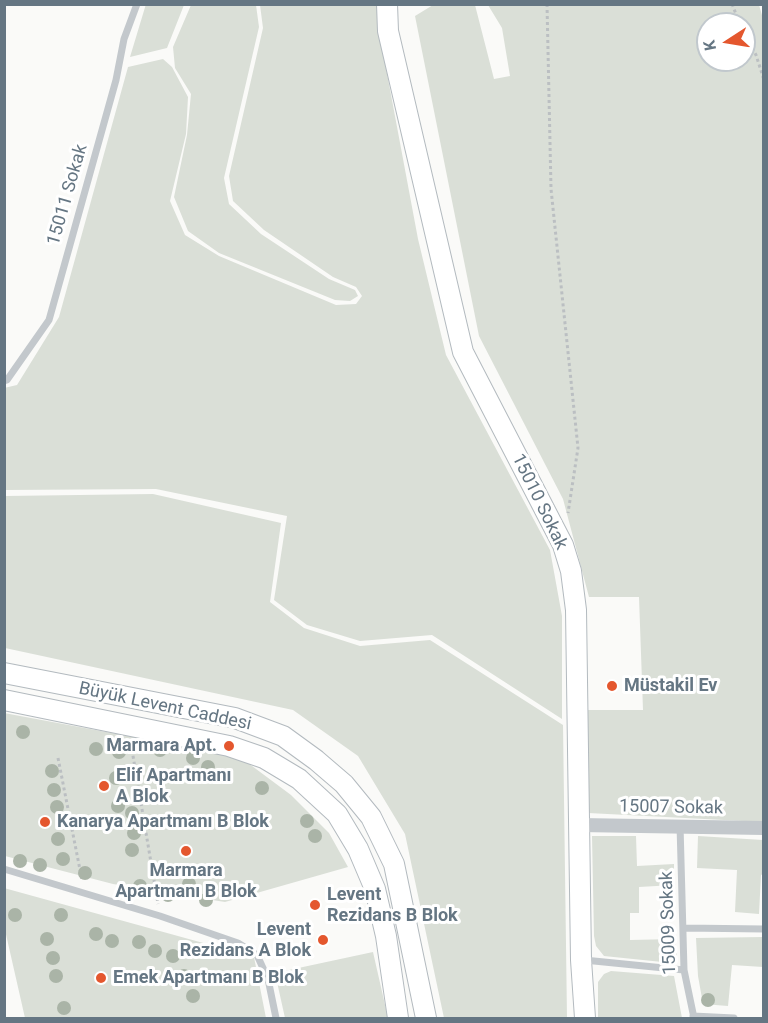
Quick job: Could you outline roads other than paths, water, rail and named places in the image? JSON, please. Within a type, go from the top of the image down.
[{"type":"street","name":"15010 Sokak","points":[[387,4],[388,31],[463,352],[563,545],[571,570],[576,610],[581,960],[585,1018]]},
{"type":"street","name":"Büyük Levent Caddesi","points":[[4,673],[235,718],[283,736],[316,760],[344,784],[371,817],[394,864],[426,1018]]},
{"type":"street","name":"Büyük Levent Caddesi","points":[[4,700],[229,746],[264,758],[299,779],[337,814],[358,849],[375,889],[386,936],[398,1018]]},
{"type":"street","name":"15007 Sokak","points":[[579,825],[764,828]]},
{"type":"lane","name":"15011 Sokak","points":[[4,381],[7,380],[49,320],[116,80],[124,39],[137,4]]},
{"type":"lane","name":"15009 Sokak","points":[[680,825],[684,970],[694,1017]]},
{"type":"lane","points":[[4,869],[160,916],[238,943],[257,954],[268,979],[276,1018]]},
{"type":"lane","points":[[684,928],[764,929]]},
{"type":"lane","points":[[581,960],[684,970]]},
{"type":"lane","points":[[694,1017],[734,1018]]},
{"type":"place","name":"Müstakil Ev","points":[[612,686]]},
{"type":"place","name":"Marmara Apt.","points":[[229,746]]},
{"type":"place","name":"Elif Apartmanı A Blok","points":[[104,786]]},
{"type":"place","name":"Kanarya Apartmanı B Blok","points":[[45,822]]},
{"type":"place","name":"Marmara Apartmanı B Blok","points":[[186,851]]},
{"type":"place","name":"Levent Rezidans B Blok","points":[[315,905]]},
{"type":"place","name":"Levent Rezidans A Blok","points":[[323,940]]},
{"type":"place","name":"Emek Apartmanı B Blok","points":[[101,978]]}]
